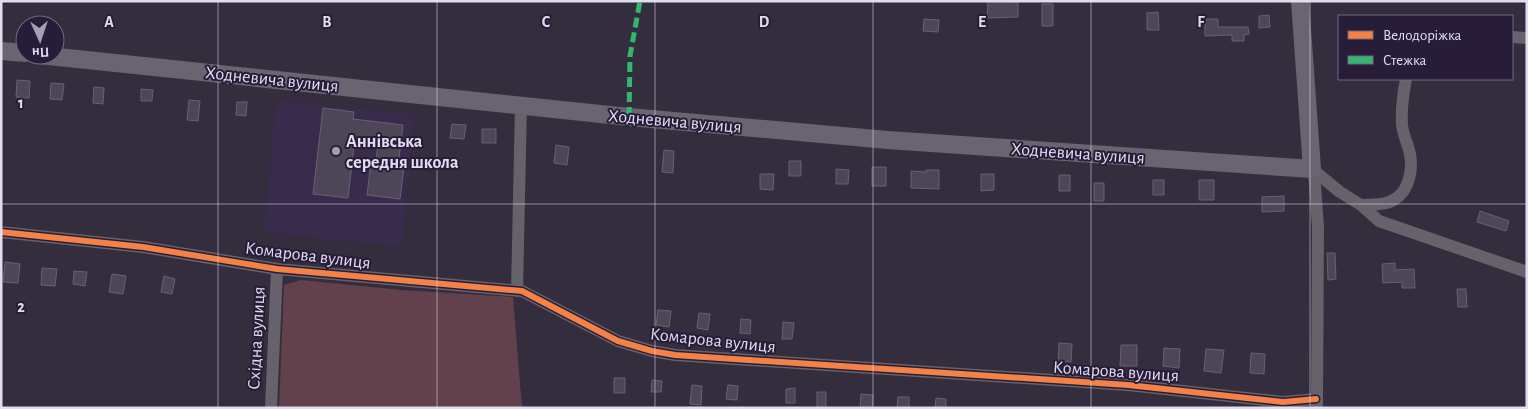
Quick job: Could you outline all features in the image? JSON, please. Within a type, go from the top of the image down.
[{"type":"main road","points":[[1300,1],[1313,171]]},
{"type":"main road","points":[[1,51],[15,53]]},
{"type":"main road","name":"Ходневича вулиця","points":[[65,58],[521,106],[888,140],[1313,171]]},
{"type":"street","points":[[1513,37],[1527,38]]},
{"type":"street","points":[[1361,205],[1383,204],[1395,199],[1403,190],[1410,176],[1410,156],[1402,126],[1402,99],[1406,80]]},
{"type":"street","points":[[517,291],[521,106]]},
{"type":"street","points":[[1313,171],[1361,205],[1380,222],[1527,272]]},
{"type":"street","points":[[1313,171],[1318,227],[1317,403]]},
{"type":"street","name":"Комарова вулиця","points":[[1,232],[143,247],[277,269],[522,291],[618,341],[652,351],[675,355],[1128,385],[1283,402],[1317,403]]},
{"type":"street","name":"Східна вулиця","points":[[271,408],[277,269]]},
{"type":"shaded area","points":[[276,100],[415,114],[402,247],[264,232]]},
{"type":"shaded area","points":[[301,280],[402,290],[513,297],[522,408],[279,408],[284,285]]},
{"type":"building","points":[[988,1],[1018,2],[1018,17],[987,18]]},
{"type":"building","points":[[1042,4],[1053,4],[1053,26],[1042,26]]},
{"type":"building","points":[[1158,12],[1159,30],[1147,30],[1147,13]]},
{"type":"building","points":[[1269,15],[1270,27],[1259,28],[1259,16]]},
{"type":"building","points":[[924,19],[939,20],[938,32],[923,31]]},
{"type":"building","points":[[1205,19],[1218,19],[1218,27],[1248,27],[1249,34],[1244,35],[1244,41],[1232,41],[1232,35],[1205,36]]},
{"type":"building","points":[[17,80],[30,81],[29,98],[16,97]]},
{"type":"building","points":[[51,83],[64,84],[62,100],[50,99]]},
{"type":"building","points":[[94,87],[104,88],[103,104],[93,103]]},
{"type":"building","points":[[141,89],[153,90],[152,101],[141,101]]},
{"type":"building","points":[[189,100],[200,101],[198,121],[187,120]]},
{"type":"building","points":[[237,102],[247,102],[246,116],[236,115]]},
{"type":"building","name":"Аннівська середня школа","points":[[323,108],[354,112],[353,119],[403,125],[398,166],[404,167],[400,199],[367,195],[371,162],[376,163],[378,141],[355,138],[348,198],[313,194]]},
{"type":"building","points":[[452,124],[466,125],[464,139],[450,138]]},
{"type":"building","points":[[482,129],[496,129],[496,143],[482,143]]},
{"type":"building","points":[[556,145],[569,147],[567,165],[554,163]]},
{"type":"building","points":[[664,150],[674,151],[673,173],[662,172]]},
{"type":"building","points":[[789,161],[801,161],[801,176],[789,176]]},
{"type":"building","points":[[872,167],[886,167],[886,186],[872,186]]},
{"type":"building","points":[[836,169],[849,170],[848,184],[836,184]]},
{"type":"building","points":[[926,170],[939,170],[939,189],[911,188],[911,171],[926,172]]},
{"type":"building","points":[[760,174],[774,174],[773,190],[760,189]]},
{"type":"building","points":[[981,174],[994,174],[994,190],[981,191]]},
{"type":"building","points":[[1059,175],[1070,175],[1070,191],[1059,191]]},
{"type":"building","points":[[1153,180],[1164,180],[1164,195],[1153,195]]},
{"type":"building","points":[[1199,180],[1214,180],[1214,200],[1199,200]]},
{"type":"building","points":[[1094,183],[1104,183],[1104,201],[1094,201]]},
{"type":"building","points":[[1284,196],[1284,211],[1262,212],[1262,197]]},
{"type":"building","points":[[1480,211],[1509,221],[1506,231],[1477,222]]},
{"type":"building","points":[[1327,253],[1335,253],[1336,279],[1328,280]]},
{"type":"building","points":[[5,262],[20,264],[18,283],[3,282]]},
{"type":"building","points":[[1395,263],[1395,270],[1414,269],[1415,288],[1402,288],[1402,282],[1383,283],[1382,264]]},
{"type":"building","points":[[42,268],[57,269],[55,286],[41,285]]},
{"type":"building","points":[[74,271],[87,272],[85,286],[73,284]]},
{"type":"building","points":[[112,274],[126,276],[123,294],[109,292]]},
{"type":"building","points":[[164,276],[175,279],[172,294],[161,292]]},
{"type":"building","points":[[1457,289],[1466,289],[1467,307],[1458,307]]},
{"type":"building","points":[[658,310],[671,311],[669,327],[656,325]]},
{"type":"building","points":[[699,313],[710,314],[708,330],[697,328]]},
{"type":"building","points":[[741,319],[751,320],[750,334],[740,333]]},
{"type":"building","points":[[783,322],[794,323],[792,339],[782,339]]},
{"type":"building","points":[[1059,343],[1072,344],[1071,362],[1058,361]]},
{"type":"building","points":[[1121,345],[1137,345],[1137,366],[1120,366]]},
{"type":"building","points":[[1164,348],[1180,349],[1179,368],[1163,366]]},
{"type":"building","points":[[1206,349],[1224,350],[1221,373],[1204,371]]},
{"type":"building","points":[[1251,353],[1265,354],[1264,374],[1250,373]]},
{"type":"building","points":[[614,378],[625,378],[625,393],[614,393]]},
{"type":"building","points":[[652,380],[662,381],[661,392],[651,392]]},
{"type":"building","points":[[692,385],[702,386],[701,405],[690,404]]},
{"type":"building","points":[[728,385],[738,386],[737,400],[726,399]]},
{"type":"building","points":[[795,388],[795,403],[786,403],[786,389]]},
{"type":"building","points":[[817,392],[826,392],[826,408],[817,407]]},
{"type":"building","points":[[861,394],[873,395],[872,408],[860,408]]},
{"type":"building","points":[[898,397],[909,397],[909,408],[897,408]]},
{"type":"building","points":[[936,398],[946,399],[946,408],[935,408]]},
{"type":"marked path","points":[[629,117],[630,56],[640,1]]},
{"type":"cycle path","points":[[1,232],[143,247],[277,269],[522,291],[618,341],[652,351],[675,355],[1128,385],[1283,402],[1316,399]]},
{"type":"place","name":"Аннівська середня школа","points":[[336,151]]}]
